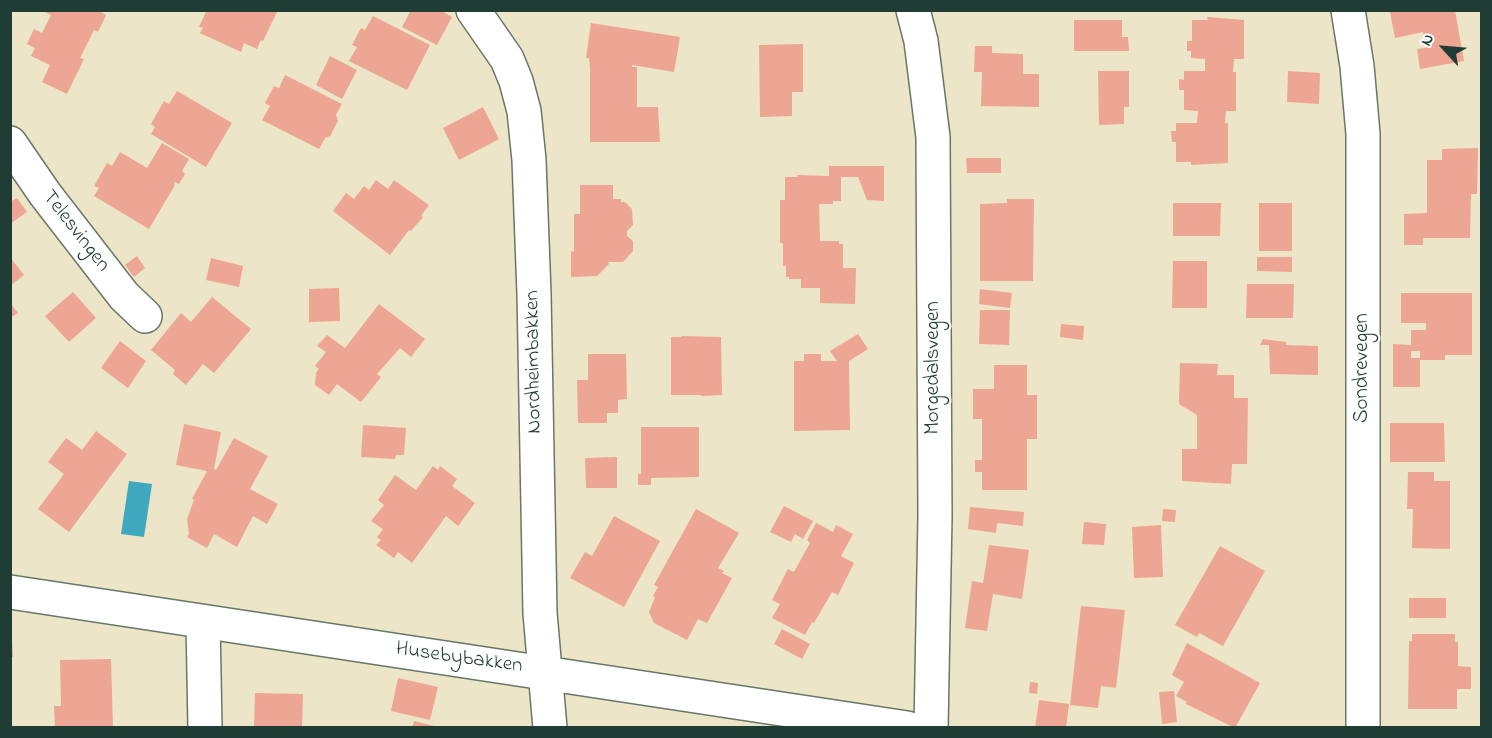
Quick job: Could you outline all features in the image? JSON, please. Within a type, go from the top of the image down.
[{"type":"street","name":"Nordheimbakken","points":[[473,10],[507,59],[516,81],[525,121],[529,160],[534,294],[540,613],[550,728]]},
{"type":"street","name":"Morgedalsvegen","points":[[913,10],[921,41],[933,137],[935,516],[932,728]]},
{"type":"street","name":"Sondrevegen","points":[[1348,10],[1358,66],[1363,134],[1363,728]]},
{"type":"street","name":"Telesvingen","points":[[10,143],[52,204],[124,296],[145,316]]},
{"type":"street","name":"Husebybakken","points":[[10,592],[907,728]]},
{"type":"street","points":[[203,622],[205,728]]},
{"type":"water","points":[[129,481],[152,484],[144,537],[121,534]]},
{"type":"building","points":[[41,10],[98,10],[106,15],[98,32],[94,30],[80,58],[84,59],[67,94],[42,82],[50,65],[31,56],[35,48],[27,44],[34,29],[42,33],[51,15]]},
{"type":"building","points":[[207,10],[278,10],[257,49],[244,43],[241,52],[200,33],[203,28],[199,27]]},
{"type":"building","points":[[411,10],[440,10],[452,17],[437,45],[402,27]]},
{"type":"building","points":[[1396,10],[1455,10],[1464,61],[1420,69],[1417,49],[1426,48],[1423,32],[1395,38],[1390,12]]},
{"type":"building","points":[[373,16],[430,45],[407,90],[349,61],[357,47],[352,45],[361,28],[365,30]]},
{"type":"building","points":[[1207,17],[1244,20],[1244,59],[1234,59],[1236,111],[1226,111],[1228,163],[1191,165],[1191,162],[1176,162],[1176,142],[1172,142],[1171,131],[1176,131],[1176,123],[1197,123],[1198,111],[1184,110],[1184,90],[1179,90],[1179,79],[1184,80],[1184,71],[1205,71],[1205,59],[1191,58],[1191,51],[1187,51],[1187,41],[1192,41],[1192,20],[1208,20]]},
{"type":"building","points":[[1074,20],[1122,20],[1122,37],[1128,37],[1129,51],[1074,51]]},
{"type":"building","points":[[591,23],[680,37],[674,72],[632,65],[632,67],[637,67],[637,107],[658,107],[660,142],[590,142],[590,68],[589,58],[586,58]]},
{"type":"building","points":[[803,44],[803,92],[792,92],[792,116],[760,117],[759,45]]},
{"type":"building","points":[[975,46],[992,46],[992,53],[1023,54],[1023,74],[1039,74],[1039,107],[981,106],[982,72],[974,72]]},
{"type":"building","points":[[330,56],[357,70],[342,99],[316,85]]},
{"type":"building","points":[[1098,71],[1129,71],[1129,107],[1124,107],[1124,124],[1099,125]]},
{"type":"building","points":[[1288,71],[1320,73],[1319,104],[1287,102]]},
{"type":"building","points":[[285,75],[342,104],[336,115],[338,121],[330,136],[325,138],[319,149],[262,120],[270,106],[265,103],[274,86],[279,88]]},
{"type":"building","points":[[177,91],[232,123],[206,167],[151,134],[155,127],[151,124],[164,101],[169,104]]},
{"type":"building","points":[[483,107],[499,139],[459,160],[443,128]]},
{"type":"building","points":[[162,143],[189,159],[182,171],[185,174],[179,184],[175,182],[149,229],[94,196],[99,188],[94,186],[107,163],[112,166],[120,152],[147,168]]},
{"type":"building","points":[[1478,148],[1477,194],[1471,194],[1470,238],[1423,238],[1423,245],[1404,245],[1404,214],[1427,213],[1427,160],[1442,160],[1442,149]]},
{"type":"building","points":[[966,158],[1001,158],[1001,173],[967,173]]},
{"type":"building","points":[[829,166],[884,166],[884,201],[867,200],[858,177],[841,177],[841,201],[833,201],[833,204],[819,204],[820,241],[839,241],[839,244],[843,244],[843,268],[856,268],[855,304],[820,303],[820,288],[801,288],[801,279],[786,277],[786,266],[783,266],[783,243],[780,243],[780,200],[785,200],[785,177],[829,176]]},
{"type":"building","points":[[376,180],[388,189],[394,180],[429,205],[421,216],[423,217],[411,231],[409,230],[390,255],[333,211],[346,193],[354,199],[364,186],[369,190]]},
{"type":"building","points":[[580,185],[613,185],[613,199],[621,199],[621,202],[625,202],[632,209],[633,225],[627,231],[627,236],[633,241],[633,251],[623,262],[608,262],[609,264],[597,276],[571,277],[571,251],[574,252],[574,214],[580,214]]},
{"type":"building","points":[[17,198],[27,212],[10,224],[10,202]]},
{"type":"building","points":[[1007,199],[1034,199],[1033,281],[980,281],[980,204],[1007,203]]},
{"type":"building","points":[[1173,203],[1221,203],[1220,236],[1173,236]]},
{"type":"building","points":[[1259,203],[1292,203],[1292,251],[1259,251]]},
{"type":"building","points":[[137,256],[145,268],[134,277],[125,265]]},
{"type":"building","points":[[10,257],[24,275],[10,286]]},
{"type":"building","points":[[1257,257],[1292,257],[1292,272],[1257,271]]},
{"type":"building","points":[[211,258],[243,266],[239,287],[206,280]]},
{"type":"building","points":[[1173,261],[1207,261],[1207,308],[1172,308]]},
{"type":"building","points":[[1247,284],[1294,284],[1293,318],[1246,318]]},
{"type":"building","points":[[339,288],[340,321],[309,322],[309,289]]},
{"type":"building","points":[[980,289],[1012,293],[1010,308],[979,304]]},
{"type":"building","points":[[73,292],[96,318],[69,342],[45,316]]},
{"type":"building","points":[[1401,293],[1472,293],[1472,355],[1445,355],[1445,360],[1420,360],[1420,387],[1393,387],[1393,344],[1411,345],[1411,330],[1426,330],[1426,323],[1401,323]],"holes":[[[1411,351],[1420,351],[1420,358],[1411,358]]]},
{"type":"building","points":[[212,297],[251,329],[214,373],[203,364],[186,385],[173,374],[175,370],[151,350],[181,313],[191,322]]},
{"type":"building","points":[[10,303],[18,313],[10,318]]},
{"type":"building","points":[[379,304],[425,339],[411,357],[400,348],[377,374],[381,377],[361,402],[337,384],[329,395],[315,385],[316,373],[319,369],[315,366],[326,352],[317,346],[327,335],[345,348]]},
{"type":"building","points":[[980,310],[1010,310],[1009,345],[979,344]]},
{"type":"building","points":[[1061,324],[1084,326],[1083,340],[1060,337]]},
{"type":"building","points":[[858,334],[868,349],[849,361],[850,430],[794,431],[794,361],[804,361],[804,354],[821,354],[821,361],[837,361],[830,351]]},
{"type":"building","points":[[671,337],[721,337],[722,395],[671,395]]},
{"type":"building","points":[[1263,339],[1286,342],[1286,345],[1318,346],[1318,375],[1270,374],[1269,345],[1260,345]]},
{"type":"building","points":[[120,341],[146,361],[128,388],[101,368]]},
{"type":"building","points":[[588,354],[626,354],[627,399],[618,400],[618,413],[607,413],[607,423],[578,423],[577,380],[588,380]]},
{"type":"building","points":[[1180,363],[1218,364],[1217,375],[1234,375],[1234,398],[1248,398],[1247,464],[1232,464],[1231,484],[1182,481],[1182,449],[1197,449],[1197,415],[1179,404]]},
{"type":"building","points":[[994,365],[1027,365],[1027,395],[1037,395],[1037,439],[1027,439],[1027,490],[982,490],[982,472],[975,472],[975,460],[982,460],[982,419],[973,419],[973,389],[994,389]]},
{"type":"building","points":[[1390,423],[1444,423],[1445,462],[1390,462]]},
{"type":"building","points":[[184,424],[221,432],[214,469],[216,470],[234,438],[268,456],[250,489],[278,504],[267,524],[253,516],[237,547],[214,534],[207,548],[187,537],[189,534],[187,519],[194,500],[192,499],[207,471],[176,465]]},
{"type":"building","points":[[363,425],[406,428],[404,455],[396,455],[395,459],[361,457]]},
{"type":"building","points":[[641,427],[699,427],[699,477],[651,478],[651,485],[638,485],[638,474],[641,474]]},
{"type":"building","points":[[96,431],[127,454],[69,532],[38,509],[64,474],[48,462],[66,438],[82,450]]},
{"type":"building","points":[[617,457],[617,488],[586,488],[585,458]]},
{"type":"building","points":[[433,466],[438,470],[440,466],[457,479],[452,486],[475,503],[458,526],[446,516],[412,563],[398,552],[394,558],[376,545],[381,540],[377,537],[383,529],[371,521],[384,505],[378,500],[395,475],[416,490]]},
{"type":"building","points":[[1408,472],[1434,472],[1434,481],[1450,481],[1450,549],[1412,548],[1413,509],[1407,509]]},
{"type":"building","points":[[784,506],[813,521],[803,539],[795,534],[791,542],[770,532]]},
{"type":"building","points":[[970,507],[1024,512],[1023,526],[997,523],[996,533],[968,529]]},
{"type":"building","points":[[696,509],[739,533],[718,568],[732,578],[707,623],[698,619],[687,640],[654,623],[649,612],[658,587],[654,585]]},
{"type":"building","points":[[1163,509],[1176,510],[1175,522],[1162,521]]},
{"type":"building","points":[[614,516],[660,541],[624,607],[570,578],[585,552],[592,556]]},
{"type":"building","points":[[1084,522],[1106,524],[1104,545],[1082,544]]},
{"type":"building","points":[[816,523],[833,532],[836,525],[853,534],[841,556],[854,563],[838,595],[832,592],[805,635],[772,618],[780,604],[772,600],[788,569],[794,572],[810,543],[807,540]]},
{"type":"building","points":[[1161,525],[1163,577],[1134,578],[1132,527]]},
{"type":"building","points":[[989,545],[1029,550],[1022,599],[993,594],[987,631],[965,628],[972,581],[983,583]]},
{"type":"building","points":[[1220,546],[1265,571],[1223,646],[1199,633],[1197,637],[1175,625]]},
{"type":"building","points":[[1409,598],[1446,598],[1446,618],[1409,618]]},
{"type":"building","points":[[1081,606],[1125,610],[1116,688],[1101,686],[1098,708],[1070,705]]},
{"type":"building","points":[[782,629],[810,644],[802,659],[774,644]]},
{"type":"building","points":[[1412,634],[1455,634],[1455,642],[1458,642],[1458,666],[1471,667],[1471,689],[1457,689],[1457,709],[1408,709],[1409,641],[1412,641]]},
{"type":"building","points":[[10,641],[12,641],[13,657],[10,657]]},
{"type":"building","points":[[1187,643],[1260,683],[1235,728],[1186,704],[1187,702],[1176,696],[1184,682],[1172,675]]},
{"type":"building","points":[[111,659],[113,728],[55,728],[54,706],[61,706],[60,660]]},
{"type":"building","points":[[398,678],[438,687],[430,720],[391,711]]},
{"type":"building","points":[[1030,682],[1038,683],[1037,694],[1029,693]]},
{"type":"building","points":[[1174,691],[1177,722],[1162,724],[1159,692]]},
{"type":"building","points":[[255,693],[303,694],[302,728],[254,728]]},
{"type":"building","points":[[1039,700],[1069,704],[1066,728],[1035,728]]},
{"type":"building","points":[[414,721],[438,727],[438,728],[412,728]]}]
